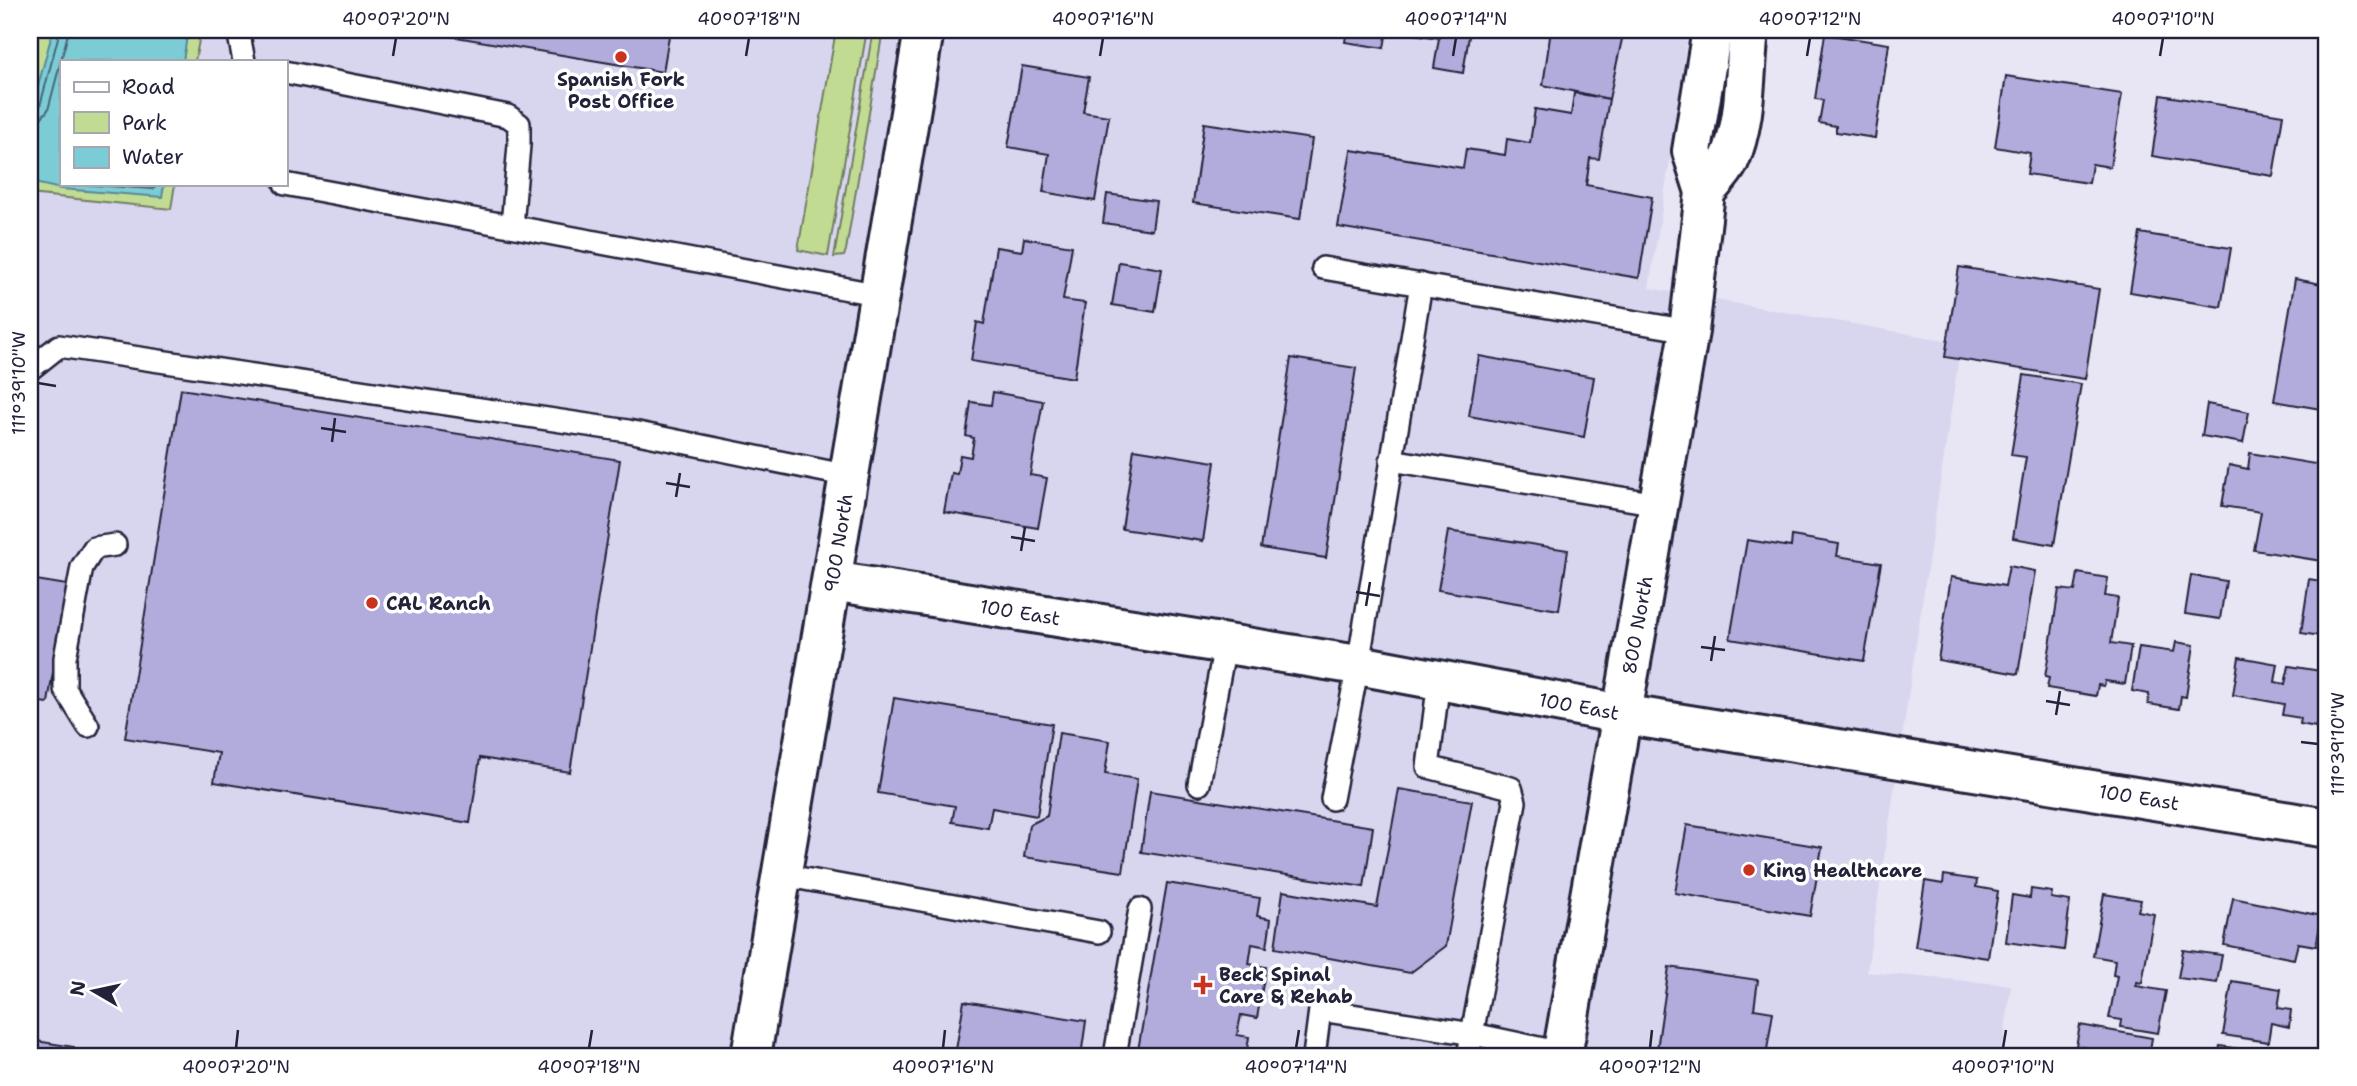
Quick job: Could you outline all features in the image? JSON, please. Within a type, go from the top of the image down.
[{"type":"street","name":"900 North","points":[[751,1056],[924,30]]},
{"type":"street","name":"800 North","points":[[1562,1054],[1689,331],[1705,192],[1692,151],[1712,30]]},
{"type":"street","points":[[1705,192],[1728,163],[1737,137],[1749,30]]},
{"type":"street","name":"100 East","points":[[832,581],[1358,665],[1621,714],[2327,828]]},
{"type":"lane","points":[[238,30],[244,60]]},
{"type":"lane","points":[[287,72],[508,116],[519,124],[512,226]]},
{"type":"lane","points":[[287,184],[880,295]]},
{"type":"lane","points":[[1323,268],[1689,331]]},
{"type":"lane","points":[[1332,799],[1358,665],[1421,284]]},
{"type":"lane","points":[[30,369],[60,346],[628,431],[849,476]]},
{"type":"lane","points":[[1391,460],[1658,504]]},
{"type":"lane","points":[[88,726],[65,689],[65,658],[82,567],[94,548],[115,545]]},
{"type":"lane","points":[[1199,784],[1225,645]]},
{"type":"lane","points":[[1439,680],[1428,767],[1511,789],[1515,802],[1468,1056]]},
{"type":"lane","points":[[782,875],[1099,932]]},
{"type":"lane","points":[[1115,1056],[1140,909]]},
{"type":"lane","points":[[1314,1056],[1320,1010],[1473,1034],[1562,1054]]},
{"type":"shaded area","points":[[30,30],[1688,30],[1649,288],[1961,343],[1867,972],[2011,985],[2002,1056],[30,1056]]},
{"type":"green space","points":[[36,30],[201,30],[195,60],[60,60],[60,186],[175,186],[171,209],[30,194],[30,54]]},
{"type":"green space","points":[[836,30],[867,30],[828,256],[798,250]]},
{"type":"green space","points":[[873,30],[883,30],[846,250],[844,256],[834,257]]},
{"type":"water","points":[[53,30],[188,30],[183,60],[60,60],[60,186],[164,186],[162,197],[61,189],[30,182],[30,116]]},
{"type":"building","name":"Spanish Fork Post Office","points":[[415,30],[670,30],[663,72]]},
{"type":"building","points":[[1347,30],[1387,30],[1384,48],[1345,42]]},
{"type":"building","points":[[1389,30],[1470,30],[1463,73],[1434,68],[1439,38]]},
{"type":"building","points":[[1551,30],[1624,30],[1609,99],[1543,85]]},
{"type":"building","points":[[1825,34],[1889,44],[1875,138],[1836,132],[1836,126],[1819,123],[1823,100],[1815,99]]},
{"type":"building","points":[[1022,66],[1089,77],[1083,112],[1109,116],[1095,201],[1043,192],[1049,154],[1008,147]]},
{"type":"building","points":[[2006,76],[2122,94],[2110,167],[2092,164],[2089,183],[2027,174],[2030,153],[1995,147]]},
{"type":"building","points":[[1574,93],[1609,99],[1599,159],[1590,158],[1586,185],[1652,197],[1639,278],[1338,227],[1351,150],[1463,168],[1466,149],[1505,155],[1507,139],[1530,143],[1535,109],[1571,115]]},
{"type":"building","points":[[2161,95],[2283,115],[2273,176],[2152,156]]},
{"type":"building","points":[[1204,123],[1312,139],[1300,219],[1193,203]]},
{"type":"building","points":[[1107,194],[1156,201],[1152,230],[1103,223]]},
{"type":"building","points":[[2140,233],[2231,248],[2221,307],[2130,292]]},
{"type":"building","points":[[1024,238],[1072,246],[1063,300],[1085,303],[1074,378],[971,361],[977,322],[984,324],[996,247],[1022,251]]},
{"type":"building","points":[[1119,262],[1162,269],[1155,312],[1112,305]]},
{"type":"building","points":[[1959,267],[2099,289],[2085,379],[1945,357]]},
{"type":"building","points":[[2295,279],[2327,285],[2327,410],[2274,401]]},
{"type":"building","points":[[1479,356],[1594,377],[1584,437],[1469,416]]},
{"type":"building","points":[[1291,358],[1356,368],[1326,558],[1261,548]]},
{"type":"building","points":[[2024,375],[2081,384],[2054,545],[2013,538],[2026,457],[2011,455]]},
{"type":"building","name":"CAL Ranch","points":[[181,389],[620,460],[570,772],[480,758],[470,823],[214,782],[219,753],[125,738]]},
{"type":"building","points":[[993,392],[1043,401],[1030,475],[1047,478],[1038,528],[944,512],[951,473],[957,474],[960,455],[971,457],[974,438],[966,436],[971,402],[991,405]]},
{"type":"building","points":[[2207,404],[2249,412],[2243,443],[2202,436]]},
{"type":"building","points":[[1134,449],[1215,462],[1203,541],[1122,529]]},
{"type":"building","points":[[2250,453],[2327,466],[2327,533],[2322,561],[2254,550],[2261,512],[2222,506],[2229,465],[2248,469]]},
{"type":"building","points":[[1448,531],[1568,550],[1559,610],[1438,590]]},
{"type":"building","points":[[1792,536],[1839,544],[1837,556],[1881,563],[1864,661],[1730,639],[1747,540],[1791,547]]},
{"type":"building","points":[[2009,566],[2035,571],[2018,674],[1938,660],[1951,577],[2005,586]]},
{"type":"building","points":[[2078,573],[2108,578],[2105,596],[2118,598],[2111,643],[2131,646],[2125,684],[2105,681],[2104,686],[2098,685],[2096,696],[2047,688],[2049,678],[2045,677],[2059,589],[2075,591]]},
{"type":"building","points":[[2191,575],[2226,581],[2220,619],[2185,614]]},
{"type":"building","points":[[30,579],[67,585],[48,703],[30,701]]},
{"type":"building","points":[[2309,579],[2327,582],[2327,637],[2301,633]]},
{"type":"building","points":[[2176,642],[2194,645],[2186,697],[2181,696],[2179,709],[2148,704],[2149,694],[2132,691],[2139,647],[2174,652]]},
{"type":"building","points":[[2239,657],[2278,664],[2275,682],[2285,684],[2289,666],[2327,672],[2327,723],[2317,721],[2316,727],[2300,724],[2301,718],[2282,715],[2284,704],[2233,695]]},
{"type":"building","points":[[894,698],[1052,724],[1037,816],[992,808],[988,828],[952,822],[955,806],[878,793]]},
{"type":"building","points":[[1059,733],[1110,741],[1105,774],[1137,779],[1123,872],[1024,857],[1029,825],[1047,816]]},
{"type":"building","points":[[1399,789],[1472,801],[1446,946],[1410,973],[1275,948],[1283,891],[1377,907]]},
{"type":"building","points":[[1150,791],[1373,827],[1364,887],[1141,852]]},
{"type":"building","name":"King Healthcare","points":[[1687,825],[1822,847],[1810,916],[1675,893]]},
{"type":"building","points":[[1944,875],[1977,880],[1976,887],[1998,891],[1988,958],[1915,947],[1925,881],[1943,884]]},
{"type":"building","points":[[1167,883],[1260,898],[1257,916],[1271,919],[1267,947],[1252,944],[1249,964],[1266,967],[1257,1018],[1241,1015],[1237,1035],[1249,1037],[1246,1056],[1137,1056]]},
{"type":"building","points":[[2031,889],[2052,892],[2051,898],[2070,901],[2064,950],[2006,942],[2012,895],[2030,898]]},
{"type":"building","points":[[2104,894],[2141,900],[2138,911],[2154,914],[2142,983],[2137,982],[2136,986],[2166,991],[2158,1033],[2121,1027],[2122,1020],[2109,1018],[2117,976],[2113,975],[2115,960],[2093,956]]},
{"type":"building","points":[[2233,898],[2322,916],[2316,946],[2298,943],[2294,959],[2224,945]]},
{"type":"building","points":[[2183,950],[2222,955],[2217,983],[2178,978]]},
{"type":"building","points":[[1669,967],[1758,980],[1754,1009],[1773,1012],[1766,1056],[1656,1056]]},
{"type":"building","points":[[2232,981],[2281,989],[2278,1008],[2291,1010],[2289,1027],[2271,1023],[2268,1042],[2223,1035]]},
{"type":"building","points":[[964,1001],[1086,1021],[1081,1056],[960,1056],[956,1050]]},
{"type":"building","points":[[2080,1025],[2152,1038],[2149,1056],[2076,1046]]},
{"type":"building","points":[[30,1040],[74,1047],[72,1056],[30,1056]]},
{"type":"building","points":[[2220,1046],[2265,1053],[2264,1056],[2218,1056]]},
{"type":"building","points":[[847,1051],[882,1056],[846,1056]]},
{"type":"place","name":"Spanish Fork Post Office","points":[[621,57]]},
{"type":"place","name":"CAL Ranch","points":[[372,603]]},
{"type":"place","name":"King Healthcare","points":[[1749,870]]},
{"type":"place","name":"Beck Spinal Care & Rehab","points":[[1203,985]]}]
